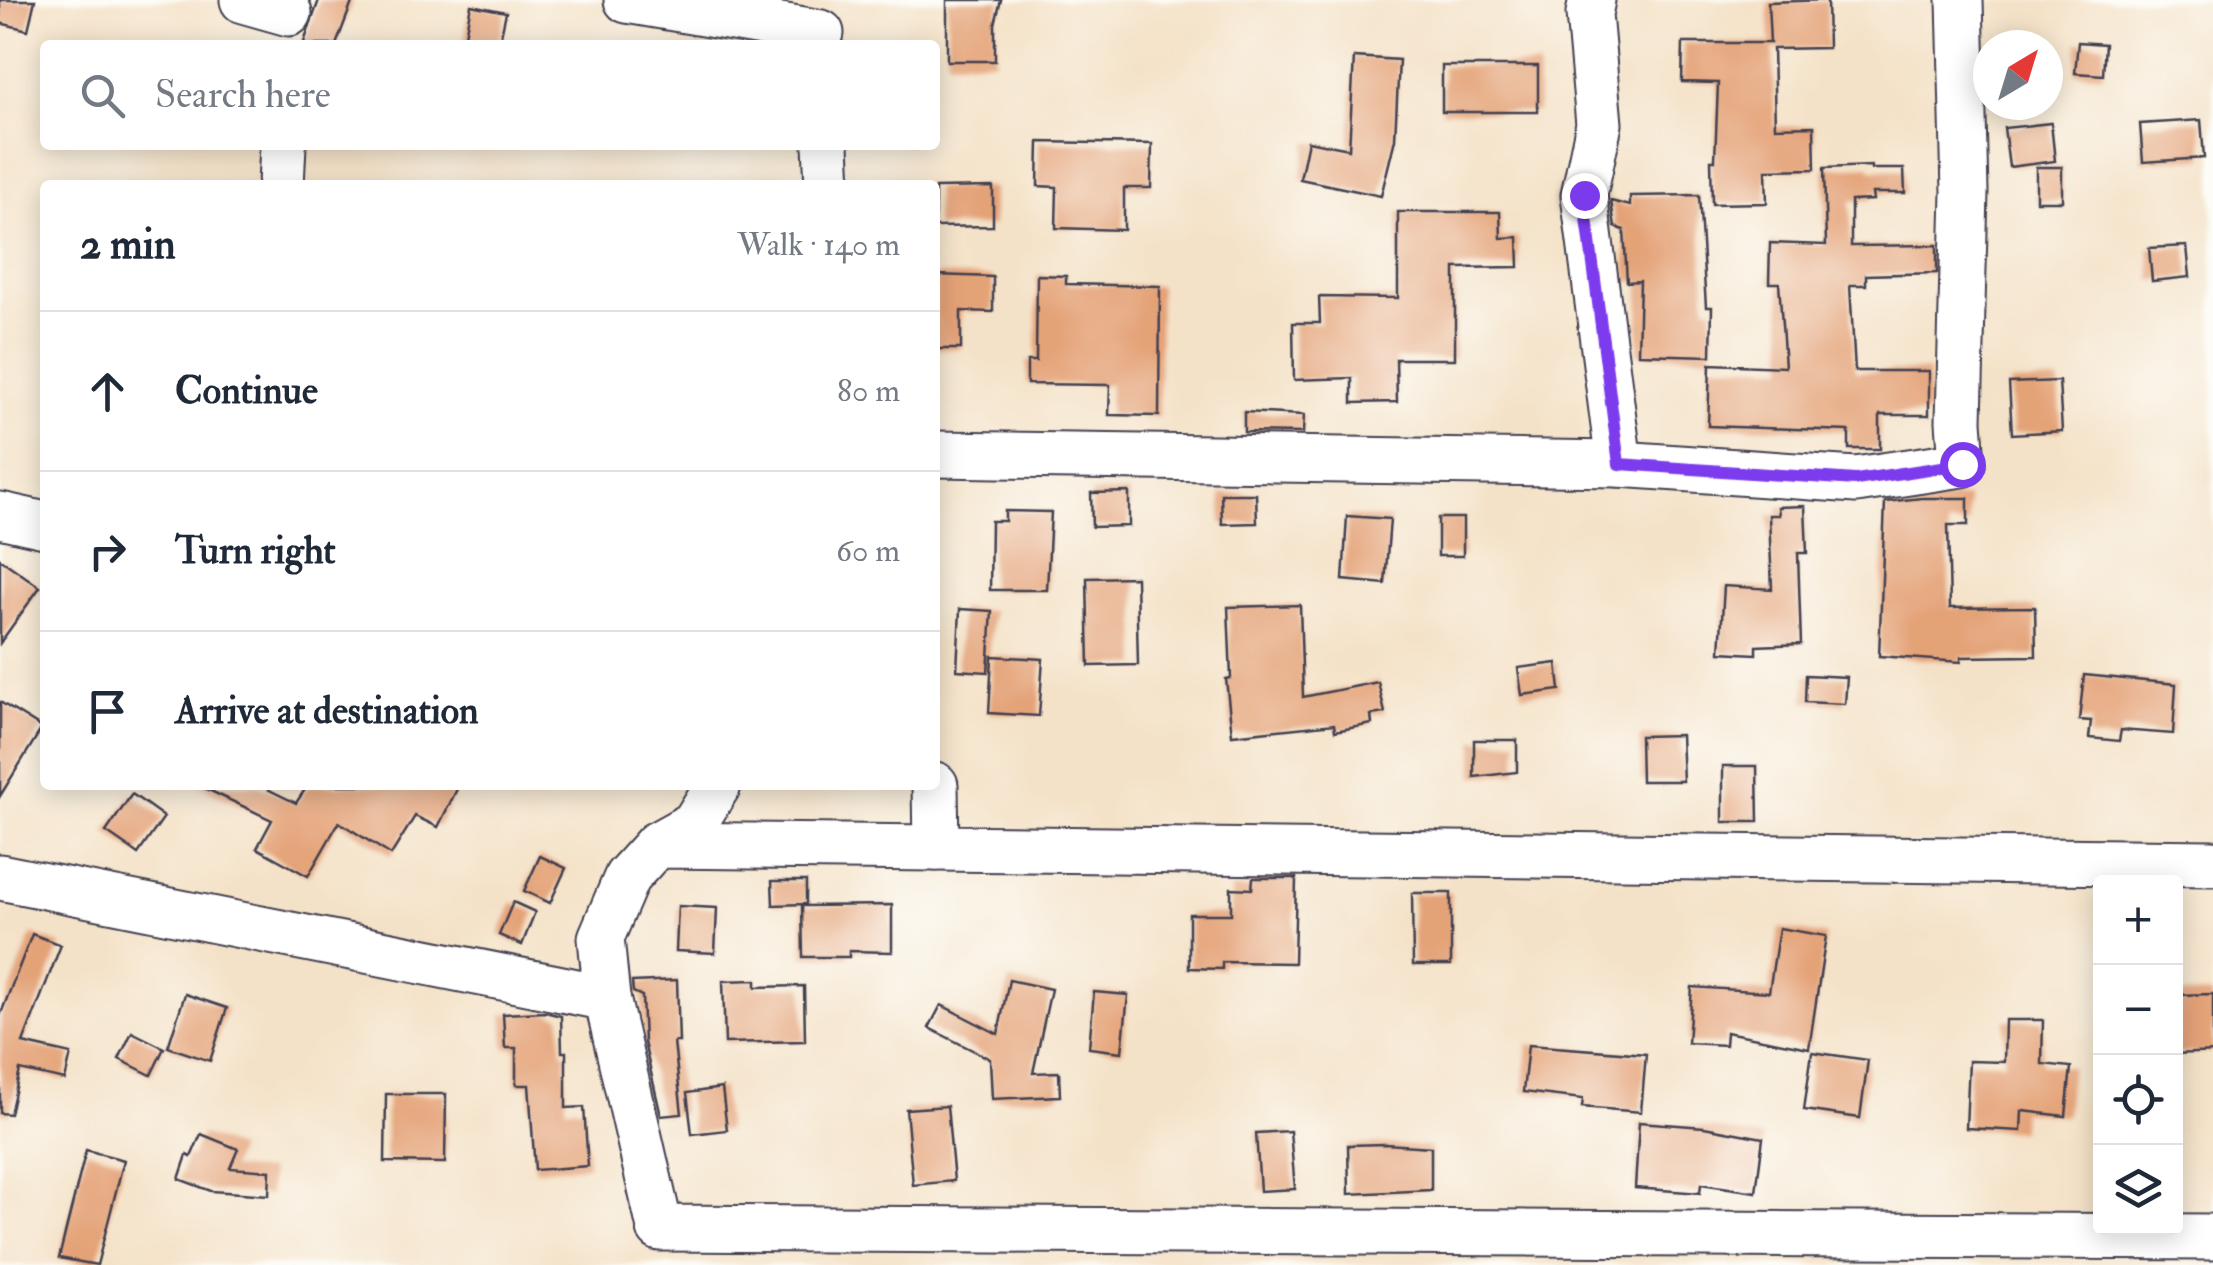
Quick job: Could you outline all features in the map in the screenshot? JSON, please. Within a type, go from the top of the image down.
[{"type":"street","points":[[242,0],[290,20]]},
{"type":"street","points":[[627,0],[822,26]]},
{"type":"street","points":[[1592,0],[1588,14],[1598,124],[1584,195],[1619,464]]},
{"type":"street","points":[[940,454],[1619,464],[1856,480],[1962,464],[1959,421],[1965,192],[1960,0]]},
{"type":"street","points":[[281,180],[283,150]]},
{"type":"street","points":[[826,150],[828,180]]},
{"type":"street","points":[[0,516],[40,524]]},
{"type":"street","points":[[715,790],[694,824],[656,845],[627,877],[600,938],[606,998],[660,1228],[2213,1237]]},
{"type":"street","points":[[935,790],[936,848]]},
{"type":"street","points":[[656,845],[2213,863]]},
{"type":"street","points":[[0,877],[606,998]]},
{"type":"building","points":[[0,0],[35,0],[28,30],[0,23]]},
{"type":"building","points":[[319,0],[353,0],[338,40],[305,40]]},
{"type":"building","points":[[947,0],[1001,0],[995,24],[995,61],[947,61]]},
{"type":"building","points":[[1827,0],[1828,48],[1773,49],[1775,127],[1814,126],[1815,169],[1766,170],[1767,203],[1712,204],[1711,160],[1715,160],[1718,83],[1682,82],[1683,43],[1770,43],[1768,2]]},
{"type":"building","points":[[471,5],[506,12],[500,40],[464,40]]},
{"type":"building","points":[[2078,42],[2105,44],[2103,75],[2075,73]]},
{"type":"building","points":[[1354,57],[1399,60],[1395,139],[1381,196],[1300,179],[1308,141],[1349,149]]},
{"type":"building","points":[[1442,66],[1538,66],[1538,112],[1442,112]]},
{"type":"building","points":[[2201,120],[2204,158],[2143,162],[2140,124]]},
{"type":"building","points":[[2051,123],[2055,161],[2009,167],[2004,128]]},
{"type":"building","points":[[1039,142],[1152,144],[1151,188],[1124,188],[1124,230],[1056,228],[1057,187],[1038,186]]},
{"type":"building","points":[[2036,167],[2062,167],[2062,201],[2036,201]]},
{"type":"building","points":[[1824,168],[1904,169],[1905,193],[1872,193],[1873,200],[1851,201],[1851,246],[1937,245],[1937,273],[1866,275],[1866,285],[1850,285],[1855,371],[1929,371],[1929,415],[1880,415],[1880,449],[1849,449],[1849,431],[1708,426],[1710,364],[1785,367],[1779,283],[1769,283],[1770,243],[1826,245]]},
{"type":"building","points":[[993,187],[993,226],[940,227],[940,188]]},
{"type":"building","points":[[1699,195],[1706,307],[1712,307],[1711,356],[1638,354],[1640,281],[1627,282],[1624,230],[1615,227],[1611,201],[1630,206],[1630,196]]},
{"type":"building","points":[[1398,212],[1500,212],[1501,238],[1518,237],[1519,267],[1455,268],[1455,359],[1396,359],[1397,402],[1352,403],[1352,378],[1294,380],[1293,323],[1320,323],[1319,297],[1398,298]]},
{"type":"building","points":[[2187,246],[2190,277],[2152,281],[2149,248]]},
{"type":"building","points":[[940,275],[993,277],[993,312],[961,311],[961,349],[940,349]]},
{"type":"building","points":[[1037,275],[1066,276],[1066,284],[1160,286],[1159,416],[1109,415],[1110,385],[1027,384],[1027,361],[1036,361]]},
{"type":"building","points":[[2059,381],[2062,431],[2012,434],[2009,383]]},
{"type":"building","points":[[1244,412],[1304,415],[1303,433],[1244,432]]},
{"type":"building","points":[[1129,492],[1129,526],[1092,527],[1091,493]]},
{"type":"building","points":[[1221,494],[1256,494],[1257,523],[1222,524]]},
{"type":"building","points":[[1968,498],[1968,525],[1948,525],[1950,608],[2035,607],[2036,656],[1961,657],[1961,662],[1879,656],[1885,502]]},
{"type":"building","points":[[1805,506],[1807,553],[1798,553],[1801,644],[1756,646],[1756,654],[1720,652],[1724,586],[1772,589],[1769,515],[1779,515],[1778,507]]},
{"type":"building","points":[[1005,511],[1051,512],[1047,590],[990,590],[991,521],[1005,521]]},
{"type":"building","points":[[1347,516],[1390,519],[1385,584],[1343,580]]},
{"type":"building","points":[[1438,518],[1463,518],[1463,556],[1438,556]]},
{"type":"building","points":[[0,559],[40,587],[0,643]]},
{"type":"building","points":[[1136,577],[1138,665],[1089,666],[1087,578]]},
{"type":"building","points":[[1300,605],[1303,697],[1378,682],[1385,713],[1371,715],[1372,724],[1335,731],[1334,724],[1232,735],[1226,679],[1231,678],[1228,607]]},
{"type":"building","points":[[960,609],[992,611],[988,672],[957,670]]},
{"type":"building","points":[[992,656],[1043,659],[1039,716],[989,713]]},
{"type":"building","points":[[1557,663],[1560,690],[1522,695],[1518,668]]},
{"type":"building","points":[[1806,675],[1847,677],[1845,704],[1805,702]]},
{"type":"building","points":[[2084,675],[2176,684],[2173,734],[2121,730],[2119,741],[2089,738],[2091,721],[2079,720]]},
{"type":"building","points":[[0,702],[40,727],[40,731],[0,796]]},
{"type":"building","points":[[1681,735],[1683,781],[1641,781],[1640,736]]},
{"type":"building","points":[[1474,740],[1517,740],[1517,772],[1474,777]]},
{"type":"building","points":[[1723,766],[1757,766],[1758,822],[1723,822]]},
{"type":"building","points":[[209,790],[269,790],[296,803],[305,790],[456,790],[438,827],[415,816],[391,855],[339,822],[308,876],[257,848],[272,820]]},
{"type":"building","points":[[132,794],[164,817],[138,854],[106,832]]},
{"type":"building","points":[[540,856],[566,868],[550,903],[524,891]]},
{"type":"building","points":[[1253,878],[1296,878],[1294,963],[1222,962],[1222,969],[1189,968],[1189,914],[1231,914],[1231,888],[1252,889]]},
{"type":"building","points":[[772,881],[806,881],[806,904],[773,905]]},
{"type":"building","points":[[1412,893],[1451,893],[1451,965],[1413,965]]},
{"type":"building","points":[[513,902],[535,912],[522,945],[499,935]]},
{"type":"building","points":[[892,905],[892,952],[849,951],[849,957],[803,957],[802,906]]},
{"type":"building","points":[[678,906],[717,908],[715,953],[676,951]]},
{"type":"building","points":[[1779,928],[1826,936],[1809,1048],[1726,1032],[1725,1045],[1688,1043],[1692,987],[1769,992]]},
{"type":"building","points":[[32,934],[61,945],[23,1043],[71,1054],[65,1080],[20,1070],[10,1114],[0,1113],[0,1016]]},
{"type":"building","points":[[677,980],[679,1042],[674,1042],[682,1114],[661,1116],[644,1042],[642,996],[633,992],[632,982]]},
{"type":"building","points":[[756,980],[756,987],[804,986],[805,1041],[725,1043],[723,981]]},
{"type":"building","points":[[1009,980],[1051,989],[1033,1073],[1059,1072],[1060,1096],[992,1099],[990,1059],[929,1028],[941,1005],[998,1034]]},
{"type":"building","points":[[1094,992],[1128,995],[1122,1052],[1089,1048]]},
{"type":"building","points":[[185,994],[227,1008],[210,1061],[168,1047]]},
{"type":"building","points":[[2213,994],[2213,1052],[2183,1054],[2183,995]]},
{"type":"building","points":[[545,1012],[561,1016],[562,1052],[566,1052],[566,1108],[584,1107],[588,1166],[535,1170],[529,1085],[516,1085],[516,1048],[505,1048],[503,1014]]},
{"type":"building","points":[[2005,1020],[2043,1020],[2042,1064],[2071,1067],[2066,1116],[2022,1111],[2021,1131],[1966,1128],[1969,1061],[2004,1062]]},
{"type":"building","points":[[132,1032],[164,1048],[151,1075],[119,1059]]},
{"type":"building","points":[[1528,1045],[1646,1054],[1641,1112],[1582,1107],[1583,1099],[1523,1092]]},
{"type":"building","points":[[1812,1052],[1868,1060],[1860,1118],[1804,1110]]},
{"type":"building","points":[[722,1088],[727,1130],[692,1134],[687,1093]]},
{"type":"building","points":[[386,1094],[446,1094],[445,1163],[385,1162]]},
{"type":"building","points":[[947,1106],[954,1181],[913,1185],[906,1109]]},
{"type":"building","points":[[1639,1122],[1704,1127],[1763,1138],[1756,1192],[1701,1184],[1700,1193],[1635,1188]]},
{"type":"building","points":[[1290,1131],[1295,1189],[1260,1191],[1256,1133]]},
{"type":"building","points":[[201,1134],[238,1149],[230,1168],[270,1171],[269,1195],[211,1191],[179,1179],[187,1155],[191,1157]]},
{"type":"building","points":[[1348,1145],[1431,1147],[1431,1190],[1349,1194]]},
{"type":"building","points":[[86,1150],[124,1160],[97,1265],[59,1258]]},
{"type":"route","points":[[1584,195],[1619,464],[1856,480],[1962,464]]}]
